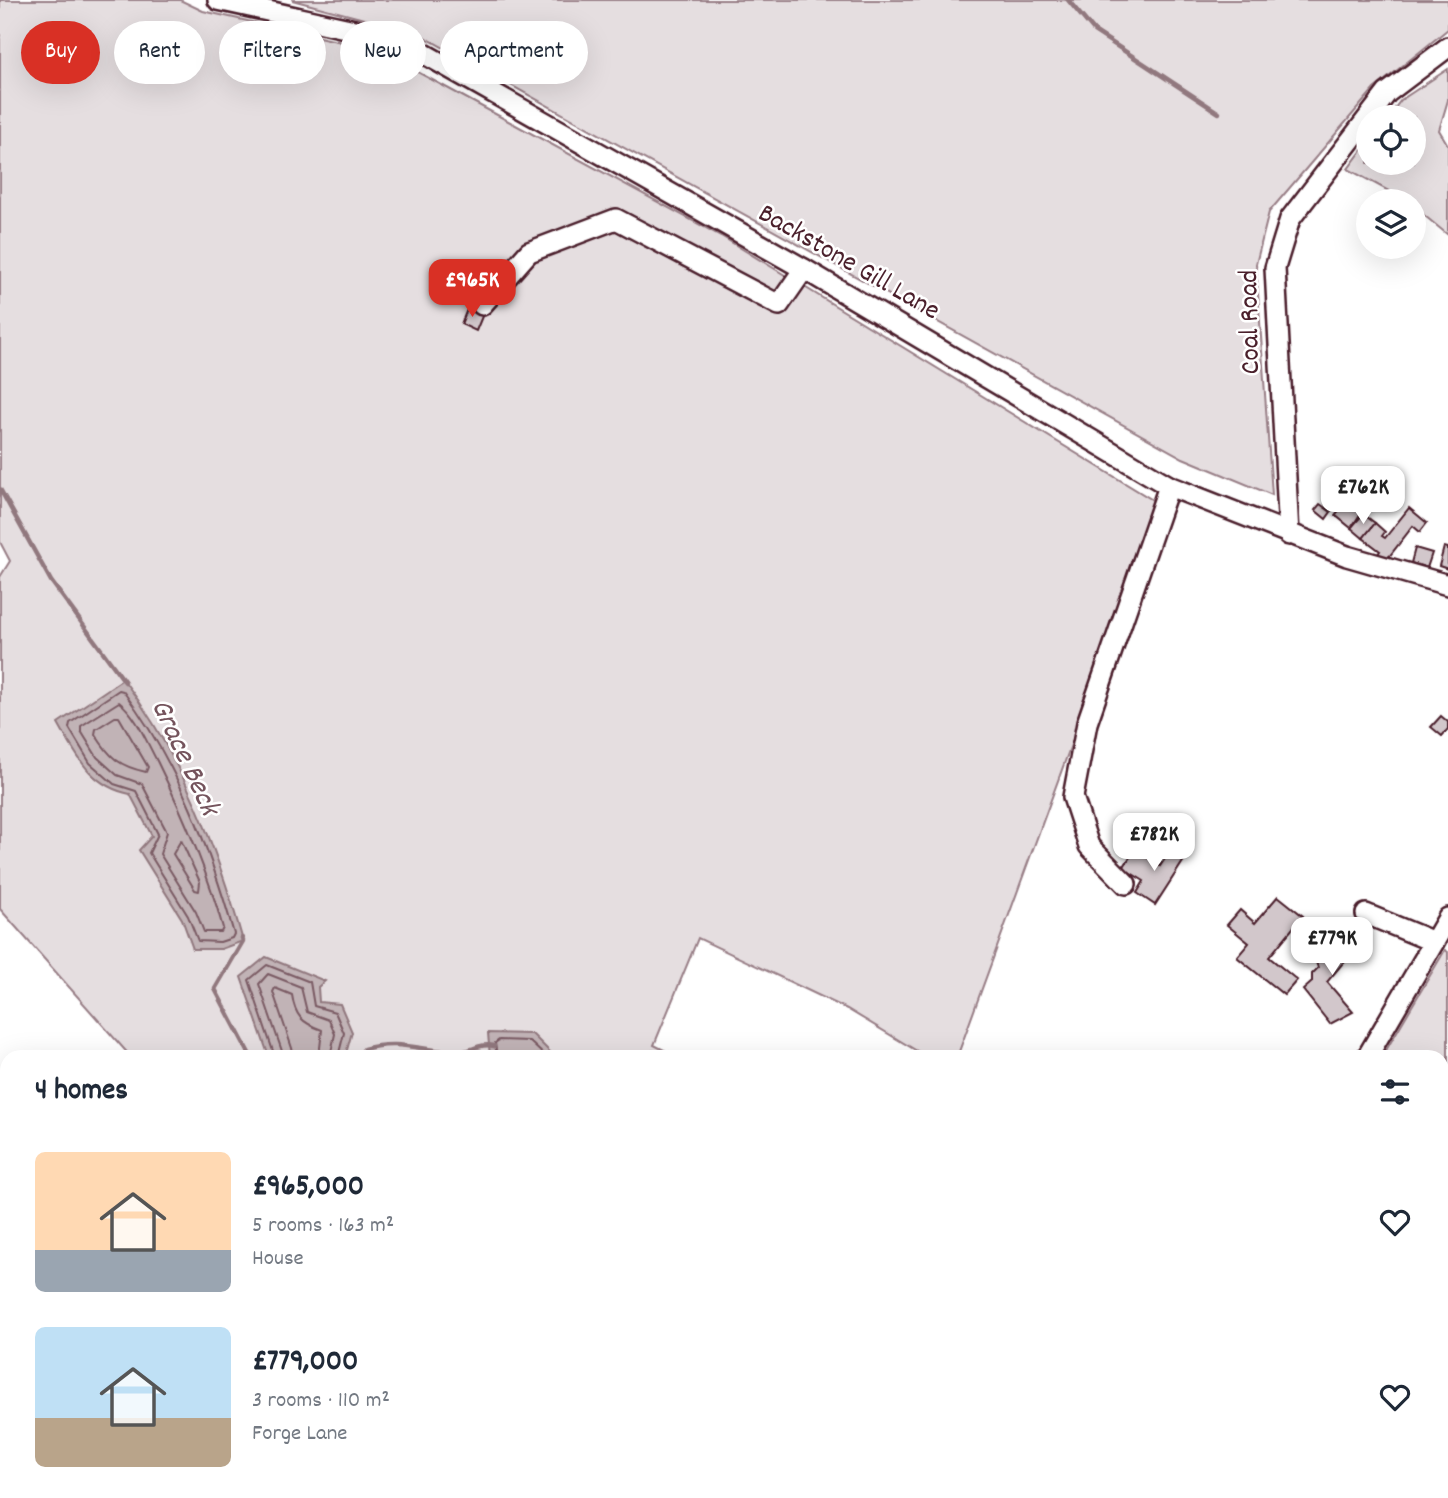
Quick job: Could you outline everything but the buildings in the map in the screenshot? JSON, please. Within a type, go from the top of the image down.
[{"type":"street","name":"Backstone Gill Lane","points":[[218,0],[400,40],[804,269],[1169,486],[1289,535],[1448,586]]},
{"type":"street","name":"Coal Road","points":[[1289,535],[1275,268],[1290,219],[1387,93],[1448,47]]},
{"type":"street","points":[[482,305],[529,252],[616,219],[779,305],[804,269]]},
{"type":"street","points":[[1126,884],[1089,846],[1073,797],[1087,723],[1169,486]]},
{"type":"street","points":[[1366,914],[1434,942]]},
{"type":"street","points":[[1371,1050],[1448,918]]},
{"type":"shaded area","points":[[0,0],[180,0],[203,11],[248,21],[219,21],[219,84],[326,84],[326,39],[340,42],[340,84],[426,84],[426,76],[721,236],[1159,504],[960,1050],[915,1050],[847,1009],[698,938],[654,1045],[664,1050],[125,1050],[0,909],[0,577],[10,561],[0,542]]},
{"type":"shaded area","points":[[292,0],[1448,0],[1448,29],[1374,89],[1360,105],[1356,105],[1356,110],[1269,212],[1256,264],[1272,495],[1183,458],[509,84],[588,84],[588,21],[440,21],[440,46],[426,38],[426,21],[372,21]]},
{"type":"shaded area","points":[[1448,69],[1448,100],[1439,130],[1448,145],[1448,235],[1426,217],[1426,189],[1385,189],[1359,175],[1426,175],[1426,105],[1397,105]]},
{"type":"shaded area","points":[[1356,158],[1356,173],[1348,169]]},
{"type":"shaded area","points":[[1445,950],[1448,952],[1448,1050],[1386,1050]]},
{"type":"water","points":[[123,679],[163,740],[195,804],[222,872],[243,941],[221,949],[193,949],[182,919],[139,850],[152,836],[130,794],[116,790],[95,777],[79,758],[58,723]]},
{"type":"water","points":[[266,957],[325,981],[318,987],[319,1002],[340,1004],[352,1032],[347,1050],[267,1050],[241,977]]},
{"type":"water","points":[[488,1033],[532,1034],[548,1050],[489,1050]]},
{"type":"waterway","points":[[1068,0],[1094,31],[1219,113]]},
{"type":"waterway","name":"Grace Beck","points":[[0,489],[51,581],[125,682]]},
{"type":"waterway","name":"Grace Beck","points":[[242,938],[243,941],[215,989],[247,1050]]},
{"type":"waterway","name":"Grace Beck","points":[[363,1050],[388,1045],[436,1050]]},
{"type":"waterway","name":"Grace Beck","points":[[469,1050],[484,1045],[494,1046]]}]
